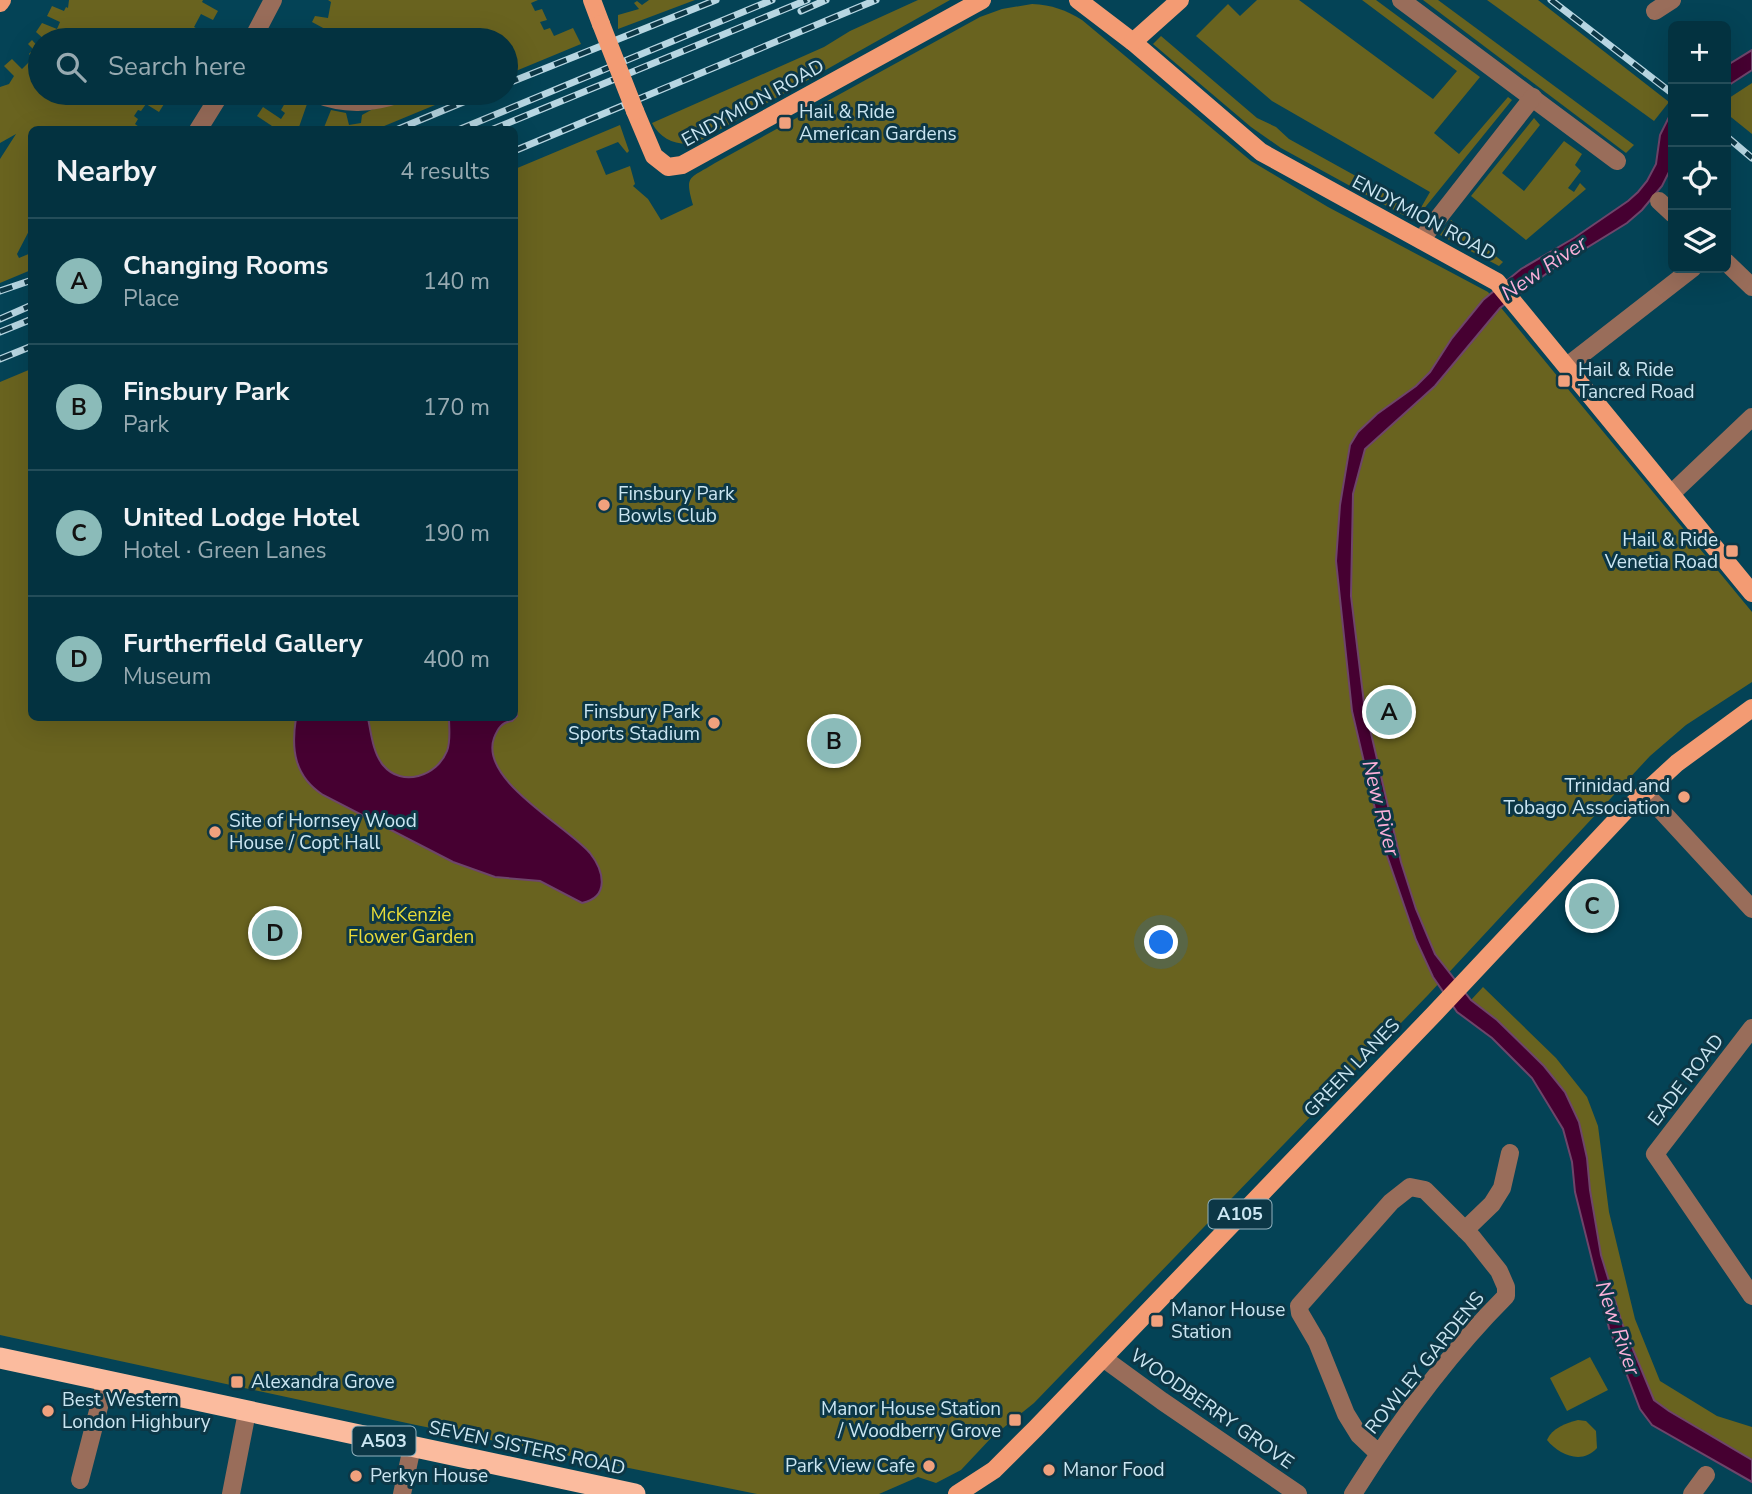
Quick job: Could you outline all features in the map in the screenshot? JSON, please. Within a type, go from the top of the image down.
[{"type":"highway","name":"SEVEN SISTERS ROAD","points":[[0,1358],[635,1494]]},
{"type":"main road","name":"ENDYMION ROAD","points":[[592,0],[648,143],[654,156],[668,167],[687,163],[982,0]]},
{"type":"main road","name":"ENDYMION ROAD","points":[[1078,0],[1133,42],[1261,152],[1488,275],[1499,284],[1752,593]]},
{"type":"main road","points":[[1133,42],[1181,0]]},
{"type":"main road","name":"GREEN LANES","points":[[957,1494],[994,1470],[1644,792],[1676,763],[1752,708]]},
{"type":"main road","name":"GREEN LANES","points":[[981,1494],[994,1470]]},
{"type":"street","points":[[258,28],[273,0]]},
{"type":"street","points":[[1401,0],[1617,161]]},
{"type":"street","points":[[1655,11],[1672,0]]},
{"type":"street","points":[[1421,240],[1533,97]]},
{"type":"street","points":[[200,126],[214,105]]},
{"type":"street","points":[[1658,201],[1668,210]]},
{"type":"street","points":[[1731,267],[1752,286]]},
{"type":"street","points":[[1567,366],[1687,273]]},
{"type":"street","points":[[1671,494],[1752,417]]},
{"type":"street","points":[[1644,792],[1752,909]]},
{"type":"street","name":"EADE ROAD","points":[[1752,1028],[1655,1154],[1752,1296]]},
{"type":"street","points":[[1465,1230],[1492,1204],[1502,1188],[1510,1153]]},
{"type":"street","name":"ROWLEY GARDENS","points":[[1353,1494],[1379,1454],[1456,1351],[1506,1296],[1506,1287],[1499,1271],[1465,1230],[1425,1189],[1410,1187],[1391,1202],[1299,1306],[1300,1313],[1317,1342],[1346,1414],[1359,1435],[1379,1454]]},
{"type":"street","name":"WOODBERRY GROVE","points":[[1103,1358],[1298,1494]]},
{"type":"street","points":[[80,1480],[106,1380]]},
{"type":"street","points":[[231,1494],[247,1412]]},
{"type":"street","points":[[402,1494],[412,1447]]},
{"type":"street","points":[[1692,1494],[1706,1475]]},
{"type":"green space","points":[[69,0],[203,0],[202,2],[218,11],[213,20],[201,14],[196,28],[57,28],[60,22],[47,16],[52,6],[64,11],[68,8]]},
{"type":"green space","points":[[328,0],[538,0],[531,3],[535,11],[542,9],[547,20],[540,22],[544,30],[550,28],[554,36],[573,28],[581,44],[518,70],[518,28],[323,28],[312,22],[315,16],[328,18],[331,2]]},
{"type":"green space","points":[[649,0],[695,0],[618,29],[618,15],[639,9],[634,3],[637,1],[642,5]]},
{"type":"green space","points":[[918,0],[950,0],[696,143],[682,144],[665,138],[652,123],[824,47],[850,31]]},
{"type":"green space","points":[[1257,0],[1299,0],[1433,99],[1457,71],[1362,0],[1376,0],[1480,77],[1434,133],[1459,154],[1508,97],[1512,100],[1414,221],[1281,148],[1251,127],[1153,44],[1161,36],[1257,118],[1276,127],[1289,139],[1419,211],[1430,192],[1272,101],[1196,36],[1228,4],[1240,16]]},
{"type":"green space","points":[[1423,0],[1438,0],[1634,145],[1626,153]]},
{"type":"green space","points":[[1487,0],[1538,0],[1668,101],[1654,121]]},
{"type":"green space","name":"McKenzie Flower Garden","points":[[1032,4],[1070,13],[1082,20],[1251,161],[1328,207],[1488,292],[1752,612],[1752,682],[1686,725],[1650,756],[1428,995],[1034,1403],[992,1437],[961,1470],[936,1483],[918,1477],[879,1494],[757,1494],[416,1425],[0,1335],[0,382],[28,370],[28,721],[518,721],[518,168],[620,125],[629,151],[627,153],[618,142],[596,151],[606,175],[630,166],[635,184],[633,186],[648,199],[661,220],[693,205],[689,182],[695,175],[980,17],[1002,9]]},
{"type":"green space","points":[[42,23],[54,28],[39,28]]},
{"type":"green space","points":[[12,59],[22,69],[28,63],[28,105],[145,105],[134,116],[138,119],[135,124],[138,126],[28,126],[28,233],[17,254],[19,258],[28,254],[28,271],[0,283],[0,159],[16,134],[0,143],[0,87],[9,84],[14,76],[4,66]]},
{"type":"green space","points":[[1752,83],[1752,134],[1731,117],[1731,97]]},
{"type":"green space","points":[[148,105],[163,105],[159,112]]},
{"type":"green space","points":[[284,105],[307,105],[299,126],[272,126],[257,116],[263,107],[281,119],[285,113],[281,110]]},
{"type":"green space","points":[[386,105],[435,105],[384,126],[325,126],[331,110],[346,113],[349,125],[361,123],[362,115]]},
{"type":"green space","points":[[1534,118],[1540,125],[1502,173],[1524,191],[1564,141],[1582,154],[1575,165],[1581,171],[1568,188],[1574,192],[1580,183],[1586,189],[1526,240],[1471,196]]},
{"type":"green space","points":[[1451,220],[1503,262],[1499,266],[1440,235]]},
{"type":"green space","points":[[1483,987],[1556,1058],[1587,1097],[1598,1126],[1609,1212],[1635,1319],[1660,1381],[1717,1416],[1752,1427],[1752,1460],[1654,1400],[1622,1323],[1601,1255],[1579,1122],[1565,1092],[1544,1066],[1497,1020],[1471,1000]]},
{"type":"green space","points":[[1590,1357],[1608,1390],[1567,1411],[1550,1378]]},
{"type":"green space","points":[[1578,1420],[1586,1421],[1596,1431],[1597,1448],[1578,1457],[1564,1454],[1547,1440],[1556,1429]]},
{"type":"water","points":[[1752,50],[1752,70],[1731,84],[1731,63]]},
{"type":"water","name":"New River","points":[[1668,119],[1668,174],[1662,186],[1642,210],[1627,223],[1554,268],[1500,308],[1435,386],[1365,449],[1353,494],[1351,596],[1364,703],[1401,862],[1416,909],[1435,954],[1471,1000],[1497,1020],[1544,1066],[1565,1092],[1579,1122],[1587,1158],[1601,1255],[1622,1323],[1654,1400],[1752,1460],[1752,1482],[1652,1425],[1640,1409],[1609,1328],[1575,1192],[1572,1162],[1563,1129],[1532,1078],[1492,1038],[1457,1012],[1433,977],[1416,940],[1384,847],[1352,711],[1336,561],[1340,505],[1350,445],[1358,432],[1430,372],[1452,338],[1483,300],[1521,269],[1574,238],[1638,192],[1656,164],[1660,135]]},
{"type":"water","points":[[296,721],[369,721],[375,749],[383,765],[391,772],[409,777],[418,776],[435,767],[447,751],[449,721],[512,721],[503,724],[494,738],[493,754],[499,770],[528,801],[590,853],[601,875],[601,889],[597,895],[582,903],[540,881],[495,877],[453,862],[313,788],[300,770],[294,740]]},
{"type":"railway","points":[[518,79],[716,0]]},
{"type":"railway","points":[[468,126],[772,0]]},
{"type":"railway","points":[[501,126],[807,0]]},
{"type":"railway","points":[[801,11],[826,0]]},
{"type":"railway","points":[[518,149],[876,0]]},
{"type":"railway","points":[[1551,0],[1668,90]]},
{"type":"railway","points":[[406,126],[456,105]]},
{"type":"railway","points":[[1731,140],[1752,158]]},
{"type":"railway","points":[[0,291],[28,281]]},
{"type":"railway","points":[[0,319],[28,307]]},
{"type":"railway","points":[[0,332],[28,321]]},
{"type":"railway","points":[[0,359],[28,348]]},
{"type":"place","name":"Hail & Ride American Gardens","points":[[785,123]]},
{"type":"place","name":"Hail & Ride Tancred Road","points":[[1564,381]]},
{"type":"place","name":"Finsbury Park Bowls Club","points":[[604,505]]},
{"type":"place","name":"Hail & Ride Venetia Road","points":[[1732,551]]},
{"type":"place","name":"Changing Rooms","points":[[1389,712]]},
{"type":"place","name":"Finsbury Park Sports Stadium","points":[[714,723]]},
{"type":"place","name":"Finsbury Park","points":[[834,741]]},
{"type":"place","name":"Trinidad and Tobago Association","points":[[1684,797]]},
{"type":"place","name":"Site of Hornsey Wood House / Copt Hall","points":[[215,832]]},
{"type":"place","name":"United Lodge Hotel","points":[[1592,906]]},
{"type":"place","name":"Furtherfield Gallery","points":[[275,933]]},
{"type":"place","name":"Manor House Station","points":[[1157,1321]]},
{"type":"place","name":"Alexandra Grove","points":[[237,1382]]},
{"type":"place","name":"Best Western London Highbury","points":[[48,1411]]},
{"type":"place","name":"Manor House Station / Woodberry Grove","points":[[1015,1420]]},
{"type":"place","name":"Park View Cafe","points":[[929,1466]]},
{"type":"place","name":"Manor Food","points":[[1049,1470]]},
{"type":"place","name":"Perkyn House","points":[[356,1476]]}]
